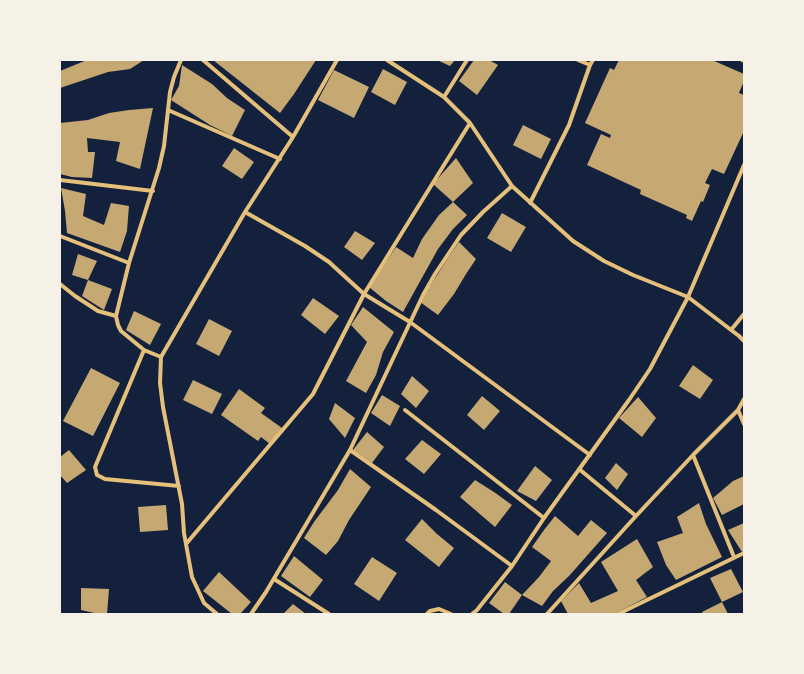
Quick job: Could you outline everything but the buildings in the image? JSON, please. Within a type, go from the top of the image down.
[{"type":"street","points":[[161,357],[144,350],[121,331],[116,316],[129,263],[153,191],[164,146],[168,110],[174,77],[181,60]]},
{"type":"street","points":[[204,60],[293,137]]},
{"type":"street","points":[[217,614],[204,603],[192,577],[186,544],[179,486],[163,407],[160,382],[161,357],[244,212],[280,159],[337,60]]},
{"type":"street","points":[[387,60],[444,97],[470,123],[512,186],[573,241],[604,261],[633,275],[688,297],[744,341]]},
{"type":"street","points":[[444,97],[468,60]]},
{"type":"street","points":[[578,60],[590,65]]},
{"type":"street","points":[[530,203],[569,125],[593,60]]},
{"type":"street","points":[[168,110],[280,159]]},
{"type":"street","points":[[186,544],[314,394],[364,294],[470,123]]},
{"type":"street","points":[[472,614],[477,610],[512,566],[544,518],[650,369],[688,297],[744,166]]},
{"type":"street","points":[[60,180],[153,191]]},
{"type":"street","points":[[251,614],[274,579],[350,450],[410,322],[435,274],[461,235],[483,212],[512,186]]},
{"type":"street","points":[[244,212],[305,246],[323,258],[364,294],[410,322],[590,455]]},
{"type":"street","points":[[60,236],[129,263]]},
{"type":"street","points":[[60,284],[98,311],[116,316]]},
{"type":"street","points":[[731,330],[744,314]]},
{"type":"street","points":[[144,350],[95,467],[97,475],[105,479],[179,486]]},
{"type":"street","points":[[547,614],[693,455],[738,410],[744,399]]},
{"type":"street","points":[[405,410],[544,518]]},
{"type":"street","points":[[738,410],[744,424]]},
{"type":"street","points":[[350,450],[436,510],[512,566]]},
{"type":"street","points":[[693,455],[734,557]]},
{"type":"street","points":[[579,469],[636,516]]},
{"type":"street","points":[[618,614],[744,553]]},
{"type":"street","points":[[274,579],[329,614]]},
{"type":"street","points":[[427,614],[430,611],[439,609],[451,614]]}]
